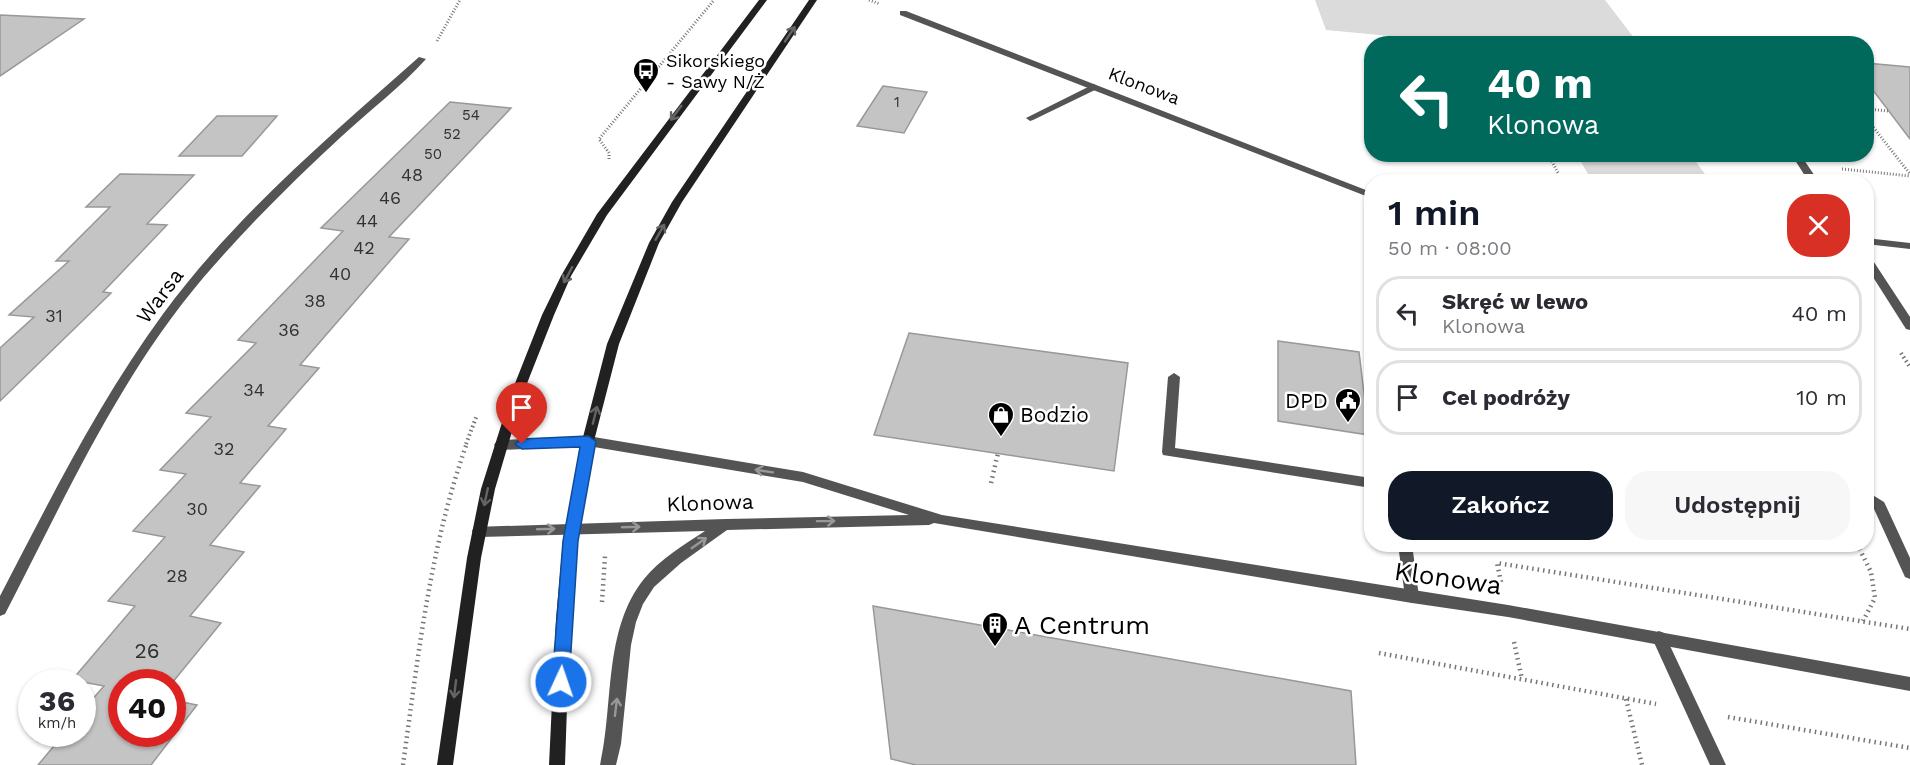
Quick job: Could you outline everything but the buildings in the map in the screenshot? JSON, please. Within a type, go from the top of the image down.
[{"type":"street","points":[[445,765],[479,531],[500,445],[518,391],[548,315],[566,276],[602,214],[629,175],[763,0]]},
{"type":"street","points":[[556,765],[563,619],[572,528],[588,441],[613,344],[654,243],[677,202],[813,0]]},
{"type":"street","name":"Klonowa","points":[[903,13],[1364,192]]},
{"type":"street","name":"Warsa","points":[[0,610],[76,465],[144,350],[197,279],[277,190],[422,59]]},
{"type":"street","points":[[1030,118],[1094,87]]},
{"type":"street","points":[[1874,242],[1910,246]]},
{"type":"street","points":[[1874,270],[1910,326]]},
{"type":"street","points":[[1174,377],[1168,452],[1364,482]]},
{"type":"street","name":"Klonowa","points":[[500,445],[588,441],[803,477],[942,520],[1508,611],[1910,684]]},
{"type":"street","points":[[1874,503],[1879,507],[1910,573]]},
{"type":"street","name":"Klonowa","points":[[479,531],[942,520]]},
{"type":"street","points":[[608,765],[625,639],[639,597],[663,569],[726,524]]},
{"type":"street","points":[[1406,552],[1412,597]]},
{"type":"street","points":[[1659,638],[1718,765]]},
{"type":"path","points":[[422,59],[434,47],[460,0]]},
{"type":"path","points":[[599,139],[714,0]]},
{"type":"path","points":[[1874,110],[1889,111]]},
{"type":"path","points":[[1874,128],[1910,175]]},
{"type":"path","points":[[1809,162],[1846,169],[1910,175]]},
{"type":"path","points":[[991,483],[998,453]]},
{"type":"path","points":[[602,613],[606,528]]},
{"type":"path","points":[[1861,552],[1871,572],[1875,598],[1863,621]]},
{"type":"path","points":[[1522,679],[1497,563],[1910,629]]},
{"type":"path","points":[[1379,653],[1910,748]]},
{"type":"path","points":[[1626,699],[1642,765]]},
{"type":"shaded area","points":[[1315,0],[1605,0],[1633,36],[1390,36],[1326,30]]},
{"type":"shaded area","points":[[1581,162],[1696,162],[1705,174],[1588,174]]},
{"type":"place","name":"Sikorskiego - Sawy N/Ż","points":[[646,94]]},
{"type":"place","name":"DPD","points":[[1348,424]]},
{"type":"place","name":"Bodzio","points":[[1001,438]]},
{"type":"place","name":"A Centrum","points":[[995,648]]},
{"type":"route","points":[[522,444],[588,441],[570,541],[563,619],[561,682]]}]
